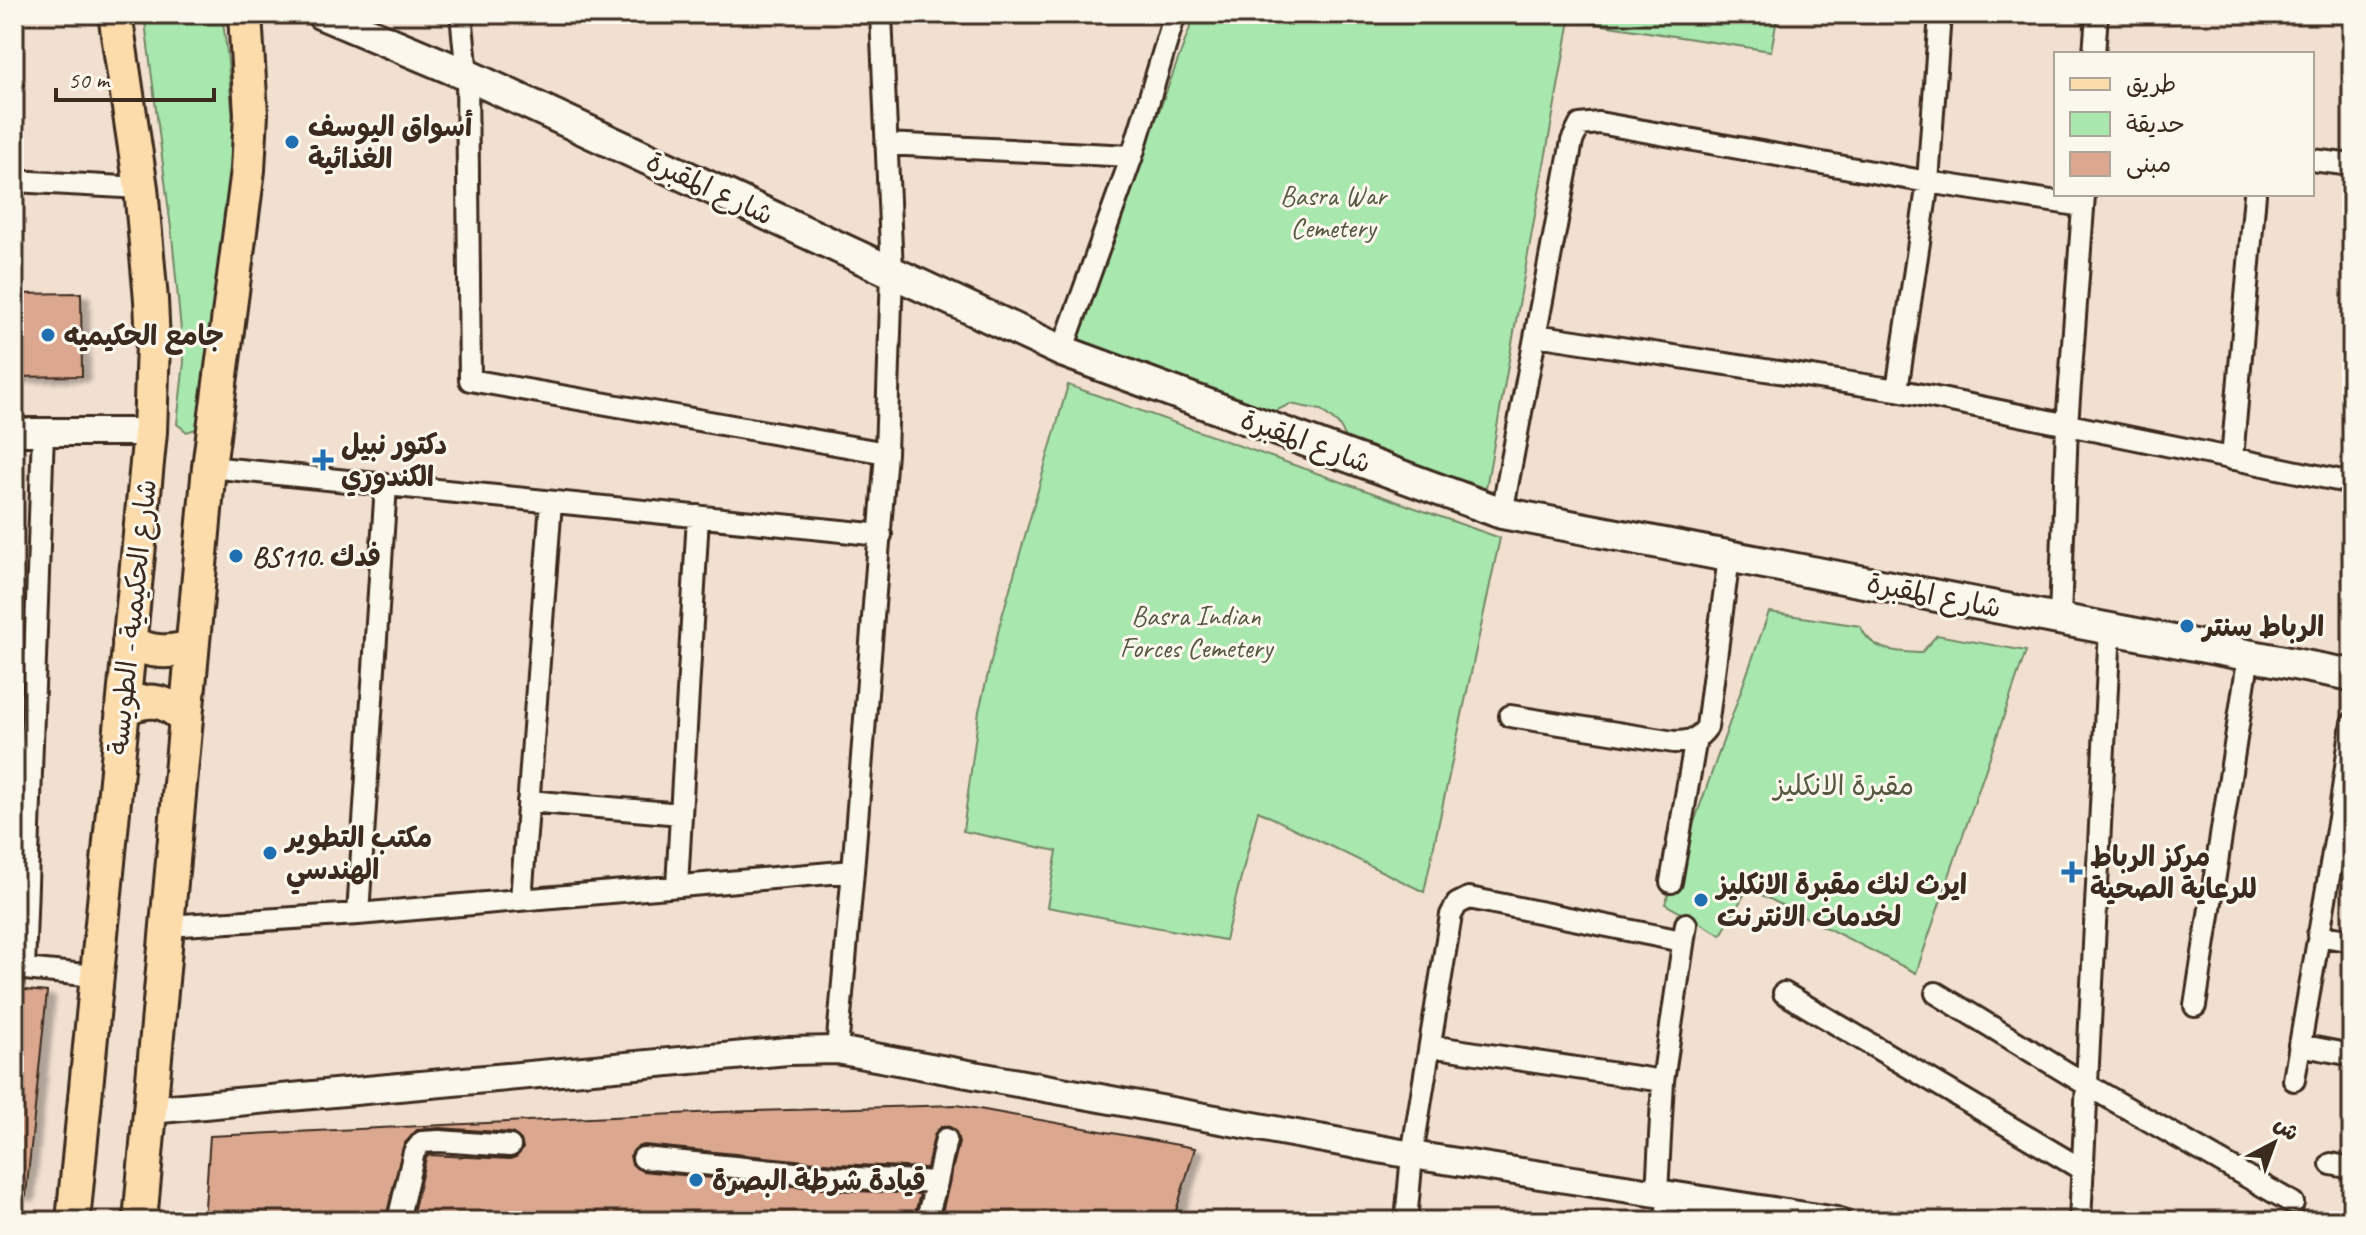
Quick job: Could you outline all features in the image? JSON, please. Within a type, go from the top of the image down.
[{"type":"main road","name":"شارع الحكيمية - الطويسة","points":[[73,1221],[150,432],[153,343],[141,188],[115,14]]},
{"type":"main road","points":[[140,1221],[209,467],[248,170],[251,114],[245,14]]},
{"type":"main road","name":"شارع المقبرة","points":[[322,14],[467,75],[1062,351],[1502,513],[2352,675]]},
{"type":"main road","points":[[129,642],[149,651],[160,652],[192,646]]},
{"type":"main road","points":[[122,711],[144,701],[156,701],[167,704],[186,720]]},
{"type":"street","points":[[461,14],[467,75],[470,380],[886,453]]},
{"type":"street","points":[[837,1050],[886,453],[892,272],[881,14]]},
{"type":"street","points":[[1062,351],[1132,156],[1175,14]]},
{"type":"street","points":[[1897,390],[1928,182],[1940,14]]},
{"type":"street","points":[[2094,52],[2097,14]]},
{"type":"street","points":[[1502,513],[1572,141],[1580,125],[1599,123],[1928,182],[2084,200],[2067,425],[2060,618]]},
{"type":"street","points":[[886,144],[1132,156]]},
{"type":"street","points":[[2314,160],[2352,165]]},
{"type":"street","points":[[14,181],[141,188]]},
{"type":"street","points":[[2232,459],[2255,196]]},
{"type":"street","points":[[1536,335],[1897,390],[2352,483]]},
{"type":"street","points":[[14,432],[150,432]]},
{"type":"street","points":[[43,432],[19,968],[96,976]]},
{"type":"street","points":[[209,467],[881,535]]},
{"type":"street","points":[[358,914],[386,485]]},
{"type":"street","points":[[521,900],[551,502]]},
{"type":"street","points":[[677,886],[698,516]]},
{"type":"street","points":[[1510,716],[1674,742],[1696,738],[1707,727],[1729,557]]},
{"type":"street","points":[[2080,1221],[2110,628]]},
{"type":"street","points":[[2195,1006],[2249,654]]},
{"type":"street","points":[[2294,1080],[2318,935],[2346,819],[2352,723]]},
{"type":"street","points":[[1671,882],[1696,738]]},
{"type":"street","points":[[528,801],[681,814]]},
{"type":"street","points":[[167,926],[358,914],[853,871]]},
{"type":"street","points":[[1406,1221],[1412,1155],[1451,915],[1457,904],[1469,898],[1684,932],[1663,1081],[1664,1221]]},
{"type":"street","points":[[2318,935],[2352,941]]},
{"type":"street","points":[[1784,993],[2083,1170]]},
{"type":"street","points":[[1936,993],[2087,1085],[2293,1203]]},
{"type":"street","points":[[2299,1045],[2352,1055]]},
{"type":"street","points":[[1430,1046],[1663,1081]]},
{"type":"street","points":[[150,1110],[788,1051],[837,1050],[1412,1155],[1837,1221]]},
{"type":"street","points":[[926,1221],[946,1139]]},
{"type":"street","points":[[398,1221],[414,1152],[422,1142],[510,1146]]},
{"type":"street","points":[[643,1158],[835,1177],[937,1182]]},
{"type":"street","points":[[2331,1164],[2352,1168]]},
{"type":"green space","points":[[144,14],[222,14],[227,52],[235,143],[224,264],[199,428],[187,432],[177,424],[184,362],[172,236]]},
{"type":"green space","name":"Basra War Cemetery","points":[[1195,14],[1778,14],[1771,51],[1570,20],[1485,494],[1350,444],[1338,424],[1321,410],[1290,404],[1265,416],[1074,341]]},
{"type":"green space","name":"Basra Indian Forces Cemetery","points":[[1068,385],[1500,538],[1424,892],[1258,811],[1225,940],[1047,907],[1057,851],[963,831],[979,711],[1001,620]]},
{"type":"green space","name":"مقبرة الانكليز","points":[[1769,612],[1860,626],[1871,641],[1893,651],[1921,653],[1937,635],[2026,651],[1916,973],[1748,888],[1721,935],[1665,904]]},
{"type":"building","name":"جامع الحكيميه","points":[[81,293],[82,376],[14,377],[14,294]]},
{"type":"building","points":[[14,989],[47,992],[26,1195],[14,1194]]},
{"type":"building","name":"قيادة شرطة البصرة","points":[[957,1105],[1195,1148],[1173,1221],[940,1221],[959,1142],[955,1130],[948,1126],[941,1127],[934,1136],[927,1168],[836,1164],[644,1145],[637,1147],[630,1156],[632,1164],[642,1171],[834,1190],[920,1194],[913,1221],[411,1221],[429,1155],[510,1159],[523,1148],[521,1140],[512,1133],[440,1128],[417,1130],[404,1144],[385,1221],[204,1221],[210,1136],[718,1112]]},
{"type":"place","name":"أسواق اليوسف الغذائية","points":[[292,142]]},
{"type":"place","name":"جامع الحكيميه","points":[[48,335]]},
{"type":"place","name":"دكتور نبيل الكندوري","points":[[323,460]]},
{"type":"place","name":"BS110. فدك","points":[[236,556]]},
{"type":"place","name":"الرباط سنتر","points":[[2187,626]]},
{"type":"place","name":"مكتب التطوير الهندسي","points":[[270,853]]},
{"type":"place","name":"مركز الرباط للرعاية الصحية","points":[[2072,872]]},
{"type":"place","name":"ايرث لنك مقبرة الانكليز لخدمات الانترنت","points":[[1701,900]]},
{"type":"place","name":"قيادة شرطة البصرة","points":[[696,1180]]}]
